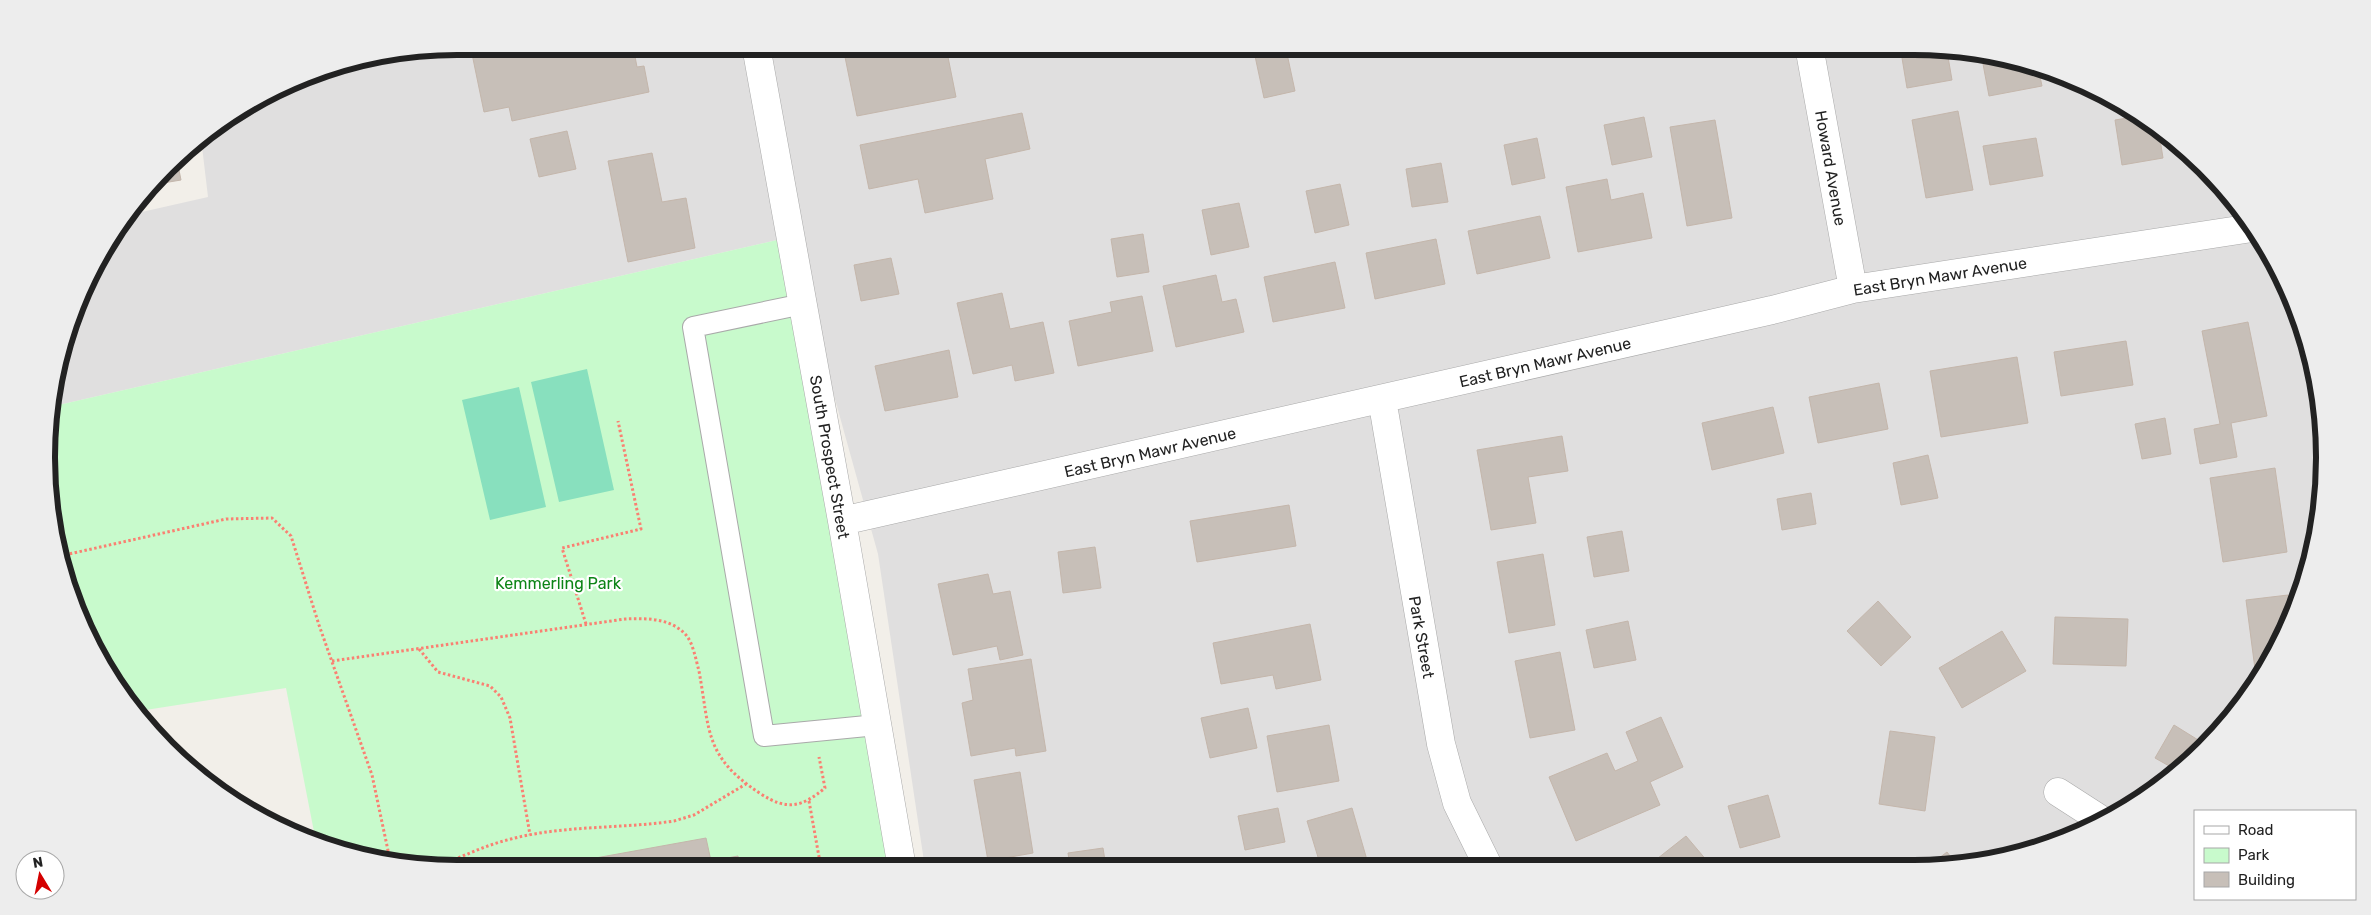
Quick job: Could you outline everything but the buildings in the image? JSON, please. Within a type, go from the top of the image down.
[{"type":"street","name":"South Prospect Street","points":[[758,55],[842,521],[901,860]]},
{"type":"street","name":"Howard Avenue","points":[[1811,55],[1853,289]]},
{"type":"street","name":"East Bryn Mawr Avenue","points":[[842,521],[1763,313],[1853,289],[2245,229]]},
{"type":"street","name":"Park Street","points":[[1382,399],[1441,744],[1457,803],[1485,860]]},
{"type":"street","points":[[2058,792],[2096,816]]},
{"type":"lane","points":[[803,304],[693,327],[764,736],[877,725]]},
{"type":"path","points":[[586,624],[562,548],[642,529],[618,421]]},
{"type":"path","points":[[67,554],[226,519],[272,518],[291,536],[372,775],[389,854]]},
{"type":"path","points":[[332,661],[625,619],[649,618],[671,624],[686,635],[696,657],[709,730],[714,747],[728,769],[746,784],[782,806],[809,801],[820,860]]},
{"type":"path","points":[[418,649],[438,672],[490,686],[501,697],[510,718],[530,836]]},
{"type":"path","points":[[454,860],[479,849],[530,836],[674,820],[694,815],[746,784]]},
{"type":"shaded area","points":[[458,55],[1914,55],[1966,58],[2043,76],[2115,109],[2159,138],[2179,155],[2233,212],[2262,256],[2274,279],[2295,328],[2302,353],[2313,405],[2315,431],[2316,458],[2313,510],[2302,562],[2285,612],[2262,659],[2233,703],[2216,723],[2159,777],[2115,806],[2068,829],[2018,846],[1966,857],[1914,860],[924,860],[878,554],[790,237],[58,405],[69,353],[86,303],[109,256],[137,213],[208,197],[202,146],[212,138],[256,109],[303,86],[353,69],[405,58]]},
{"type":"green space","name":"Kemmerling Park","points":[[790,237],[899,860],[431,859],[379,852],[328,839],[314,834],[286,688],[144,710],[109,659],[76,587],[63,536],[58,510],[55,458],[58,405]]},
{"type":"green space","points":[[587,369],[614,490],[559,502],[531,382]]},
{"type":"green space","points":[[519,387],[546,507],[490,520],[462,400]]}]
